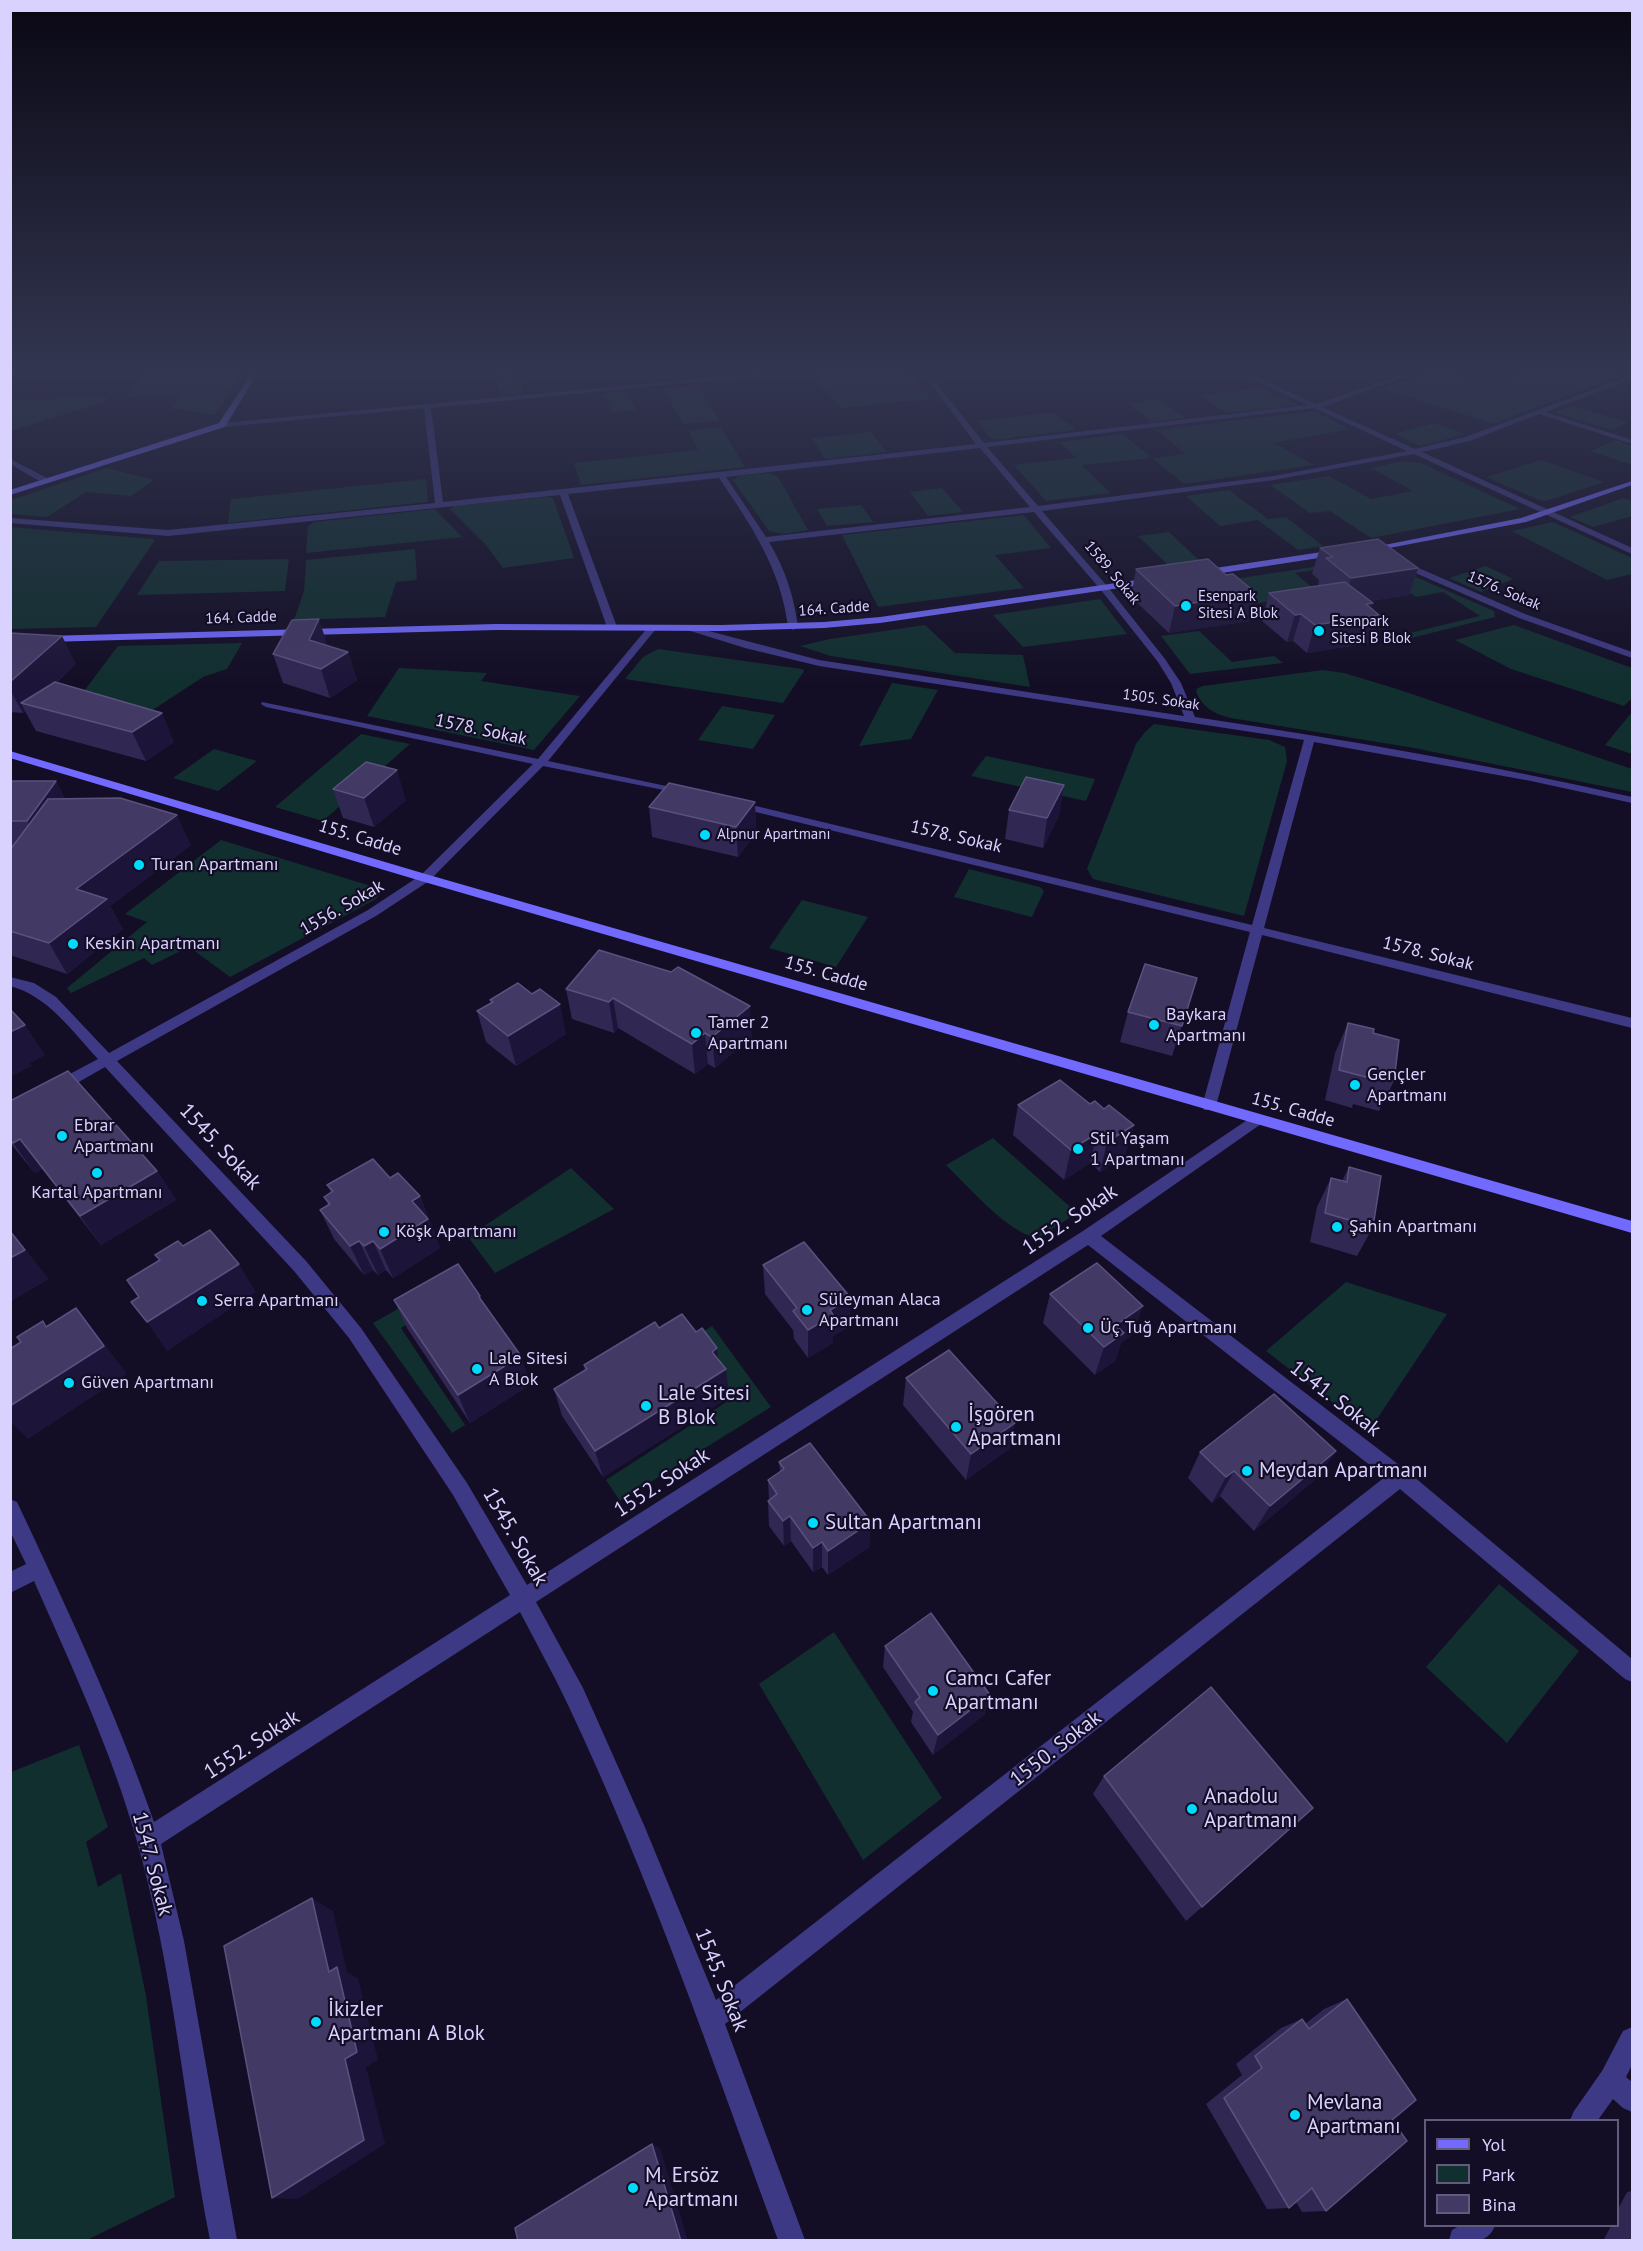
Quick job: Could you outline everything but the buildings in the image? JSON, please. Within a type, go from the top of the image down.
[{"type":"street","points":[[42,479],[46,481]]},
{"type":"street","points":[[10,493],[52,479]]},
{"type":"street","points":[[436,479],[439,504]]},
{"type":"street","points":[[10,520],[168,533],[683,479]]},
{"type":"street","points":[[724,479],[764,540],[786,588],[793,627]]},
{"type":"street","name":"1589. Sokak","points":[[1010,479],[1104,588],[1162,661],[1176,683],[1191,720]]},
{"type":"street","points":[[764,540],[1266,479]]},
{"type":"street","points":[[1474,479],[1632,551]]},
{"type":"street","points":[[1355,550],[1547,513],[1632,483]]},
{"type":"street","points":[[563,492],[612,627]]},
{"type":"street","points":[[1367,549],[1383,556]]},
{"type":"street","points":[[1196,574],[1344,552]]},
{"type":"street","name":"1576. Sokak","points":[[1393,560],[1522,616],[1632,655]]},
{"type":"street","name":"164. Cadde","points":[[36,639],[481,627],[793,627],[880,620],[1161,579]]},
{"type":"street","name":"1556. Sokak","points":[[49,1092],[372,913],[425,878],[542,761],[651,628]]},
{"type":"street","name":"1505. Sokak","points":[[686,628],[766,651],[819,663],[1310,737],[1494,769],[1632,800]]},
{"type":"street","name":"1578. Sokak","points":[[266,704],[696,795]]},
{"type":"street","points":[[1209,1106],[1310,737]]},
{"type":"street","name":"155. Cadde","points":[[10,754],[425,878],[1632,1227]]},
{"type":"street","name":"1578. Sokak","points":[[720,800],[1632,1023]]},
{"type":"street","name":"1545. Sokak","points":[[10,981],[29,986],[51,1000],[300,1266],[355,1333],[460,1489],[523,1598],[575,1696],[613,1781],[711,2019],[791,2241]]},
{"type":"street","name":"1552. Sokak","points":[[148,1839],[1089,1236],[1256,1120]]},
{"type":"street","name":"1541. Sokak","points":[[1089,1236],[1400,1478],[1632,1672]]},
{"type":"street","name":"1550. Sokak","points":[[711,2019],[1400,1478]]},
{"type":"street","name":"1547. Sokak","points":[[10,1509],[39,1568],[107,1729],[148,1839],[172,1941],[223,2241]]},
{"type":"street","points":[[10,1583],[39,1568]]},
{"type":"street","points":[[1584,2119],[1611,2080],[1632,2040]]},
{"type":"street","points":[[1611,2080],[1632,2100]]},
{"type":"street","points":[[1462,2241],[1480,2227]]},
{"type":"green space","points":[[74,479],[154,480],[131,496],[86,492],[47,517],[11,514],[11,500]]},
{"type":"green space","points":[[426,479],[428,502],[228,523],[231,499]]},
{"type":"green space","points":[[579,479],[635,479],[581,485]]},
{"type":"green space","points":[[779,479],[808,530],[783,534],[769,531],[733,480]]},
{"type":"green space","points":[[1026,479],[1096,479],[1110,493],[1046,501]]},
{"type":"green space","points":[[1178,479],[1218,479],[1184,484]]},
{"type":"green space","points":[[1309,479],[1335,479],[1371,499],[1413,491],[1391,479],[1456,479],[1520,509],[1371,538],[1330,511],[1310,513],[1270,485]]},
{"type":"green space","points":[[1491,479],[1596,479],[1604,482],[1546,501]]},
{"type":"green space","points":[[942,488],[963,512],[928,516],[910,492]]},
{"type":"green space","points":[[1229,490],[1268,519],[1286,517],[1323,546],[1298,550],[1258,520],[1220,526],[1186,496]]},
{"type":"green space","points":[[553,498],[574,558],[503,568],[486,545],[450,509],[454,506]]},
{"type":"green space","points":[[1623,498],[1632,501],[1632,516],[1593,527],[1570,517]]},
{"type":"green space","points":[[861,505],[873,522],[827,526],[817,509]]},
{"type":"green space","points":[[435,509],[462,537],[306,553],[308,526],[314,522]]},
{"type":"green space","points":[[1024,515],[1051,548],[995,555],[1024,588],[878,607],[842,535]]},
{"type":"green space","points":[[1553,522],[1632,558],[1632,574],[1607,580],[1512,531]]},
{"type":"green space","points":[[10,527],[155,540],[96,627],[11,629]]},
{"type":"green space","points":[[1169,532],[1202,563],[1171,568],[1138,536]]},
{"type":"green space","points":[[415,549],[417,580],[396,582],[385,617],[294,620],[304,591],[306,560]]},
{"type":"green space","points":[[1372,558],[1494,611],[1495,617],[1387,644],[1381,640],[1480,616],[1443,592],[1416,597],[1368,562],[1295,573],[1320,594],[1244,605],[1255,616],[1240,618],[1202,584]]},
{"type":"green space","points":[[289,559],[285,591],[137,595],[159,561]]},
{"type":"green space","points":[[1486,566],[1513,579],[1481,592],[1449,578]]},
{"type":"green space","points":[[1100,599],[1127,634],[1023,647],[993,615]]},
{"type":"green space","points":[[925,625],[955,653],[1023,655],[1030,687],[831,656],[800,646],[830,639]]},
{"type":"green space","points":[[1514,625],[1632,668],[1632,698],[1624,706],[1511,669],[1455,640]]},
{"type":"green space","points":[[1199,631],[1232,662],[1274,656],[1283,663],[1190,674],[1161,636]]},
{"type":"green space","points":[[242,643],[227,669],[203,677],[145,715],[84,691],[118,646]]},
{"type":"green space","points":[[658,649],[804,671],[783,703],[625,679],[643,657]]},
{"type":"green space","points":[[399,668],[487,673],[481,681],[580,696],[534,750],[367,716]]},
{"type":"green space","points":[[1323,670],[1344,673],[1397,689],[1632,769],[1632,792],[1414,748],[1231,718],[1210,709],[1202,702],[1196,691],[1203,686]]},
{"type":"green space","points":[[892,683],[938,690],[911,739],[859,746]]},
{"type":"green space","points":[[722,706],[775,715],[753,749],[698,740]]},
{"type":"green space","points":[[1632,712],[1632,754],[1605,745]]},
{"type":"green space","points":[[1154,724],[1269,740],[1285,747],[1287,761],[1244,916],[1093,879],[1087,869],[1136,744]]},
{"type":"green space","points":[[361,734],[410,744],[323,821],[275,807]]},
{"type":"green space","points":[[214,749],[257,761],[218,791],[173,778]]},
{"type":"green space","points":[[986,756],[1095,779],[1086,801],[971,776]]},
{"type":"green space","points":[[221,840],[384,890],[376,899],[230,977],[189,947],[152,965],[144,958],[71,993],[67,988],[147,922],[125,914]]},
{"type":"green space","points":[[969,869],[1040,887],[1044,891],[1032,917],[954,897]]},
{"type":"green space","points":[[802,900],[868,917],[836,967],[769,948]]},
{"type":"green space","points":[[993,1138],[1077,1213],[1040,1237],[1029,1236],[1017,1230],[990,1209],[946,1165]]},
{"type":"green space","points":[[571,1168],[614,1209],[495,1273],[468,1237]]},
{"type":"green space","points":[[456,1276],[422,1315],[401,1328],[465,1425],[452,1433],[373,1323]]},
{"type":"green space","points":[[1346,1282],[1447,1314],[1369,1431],[1266,1351]]},
{"type":"green space","points":[[712,1326],[771,1407],[620,1501],[606,1480],[734,1397],[721,1380],[726,1376],[708,1351],[689,1341]]},
{"type":"green space","points":[[1499,1584],[1579,1651],[1507,1743],[1426,1667]]},
{"type":"green space","points":[[834,1632],[942,1798],[863,1860],[759,1684]]},
{"type":"green space","points":[[79,1745],[108,1827],[86,1842],[98,1887],[121,1873],[146,1996],[175,2197],[87,2240],[11,2240],[11,1772]]},
{"type":"place","name":"Esenpark Sitesi A Blok","points":[[1186,606]]},
{"type":"place","name":"Esenpark Sitesi B Blok","points":[[1319,631]]},
{"type":"place","name":"Alpnur Apartmanı","points":[[705,835]]},
{"type":"place","name":"Turan Apartmanı","points":[[139,865]]},
{"type":"place","name":"Keskin Apartmanı","points":[[73,944]]},
{"type":"place","name":"Baykara Apartmanı","points":[[1154,1025]]},
{"type":"place","name":"Tamer 2 Apartmanı","points":[[696,1033]]},
{"type":"place","name":"Gençler Apartmanı","points":[[1355,1085]]},
{"type":"place","name":"Ebrar Apartmanı","points":[[62,1136]]},
{"type":"place","name":"Stil Yaşam 1 Apartmanı","points":[[1078,1149]]},
{"type":"place","name":"Kartal Apartmanı","points":[[97,1173]]},
{"type":"place","name":"Şahin Apartmanı","points":[[1337,1227]]},
{"type":"place","name":"Köşk Apartmanı","points":[[384,1232]]},
{"type":"place","name":"Serra Apartmanı","points":[[202,1301]]},
{"type":"place","name":"Süleyman Alaca Apartmanı","points":[[807,1310]]},
{"type":"place","name":"Üç Tuğ Apartmanı","points":[[1088,1328]]},
{"type":"place","name":"Lale Sitesi A Blok","points":[[477,1369]]},
{"type":"place","name":"Güven Apartmanı","points":[[69,1383]]},
{"type":"place","name":"Lale Sitesi B Blok","points":[[646,1406]]},
{"type":"place","name":"İşgören Apartmanı","points":[[956,1427]]},
{"type":"place","name":"Meydan Apartmanı","points":[[1247,1471]]},
{"type":"place","name":"Sultan Apartmanı","points":[[813,1523]]},
{"type":"place","name":"Camcı Cafer Apartmanı","points":[[933,1691]]},
{"type":"place","name":"Anadolu Apartmanı","points":[[1192,1809]]},
{"type":"place","name":"İkizler Apartmanı A Blok","points":[[316,2022]]},
{"type":"place","name":"Mevlana Apartmanı","points":[[1295,2115]]},
{"type":"place","name":"M. Ersöz Apartmanı","points":[[633,2188]]}]
